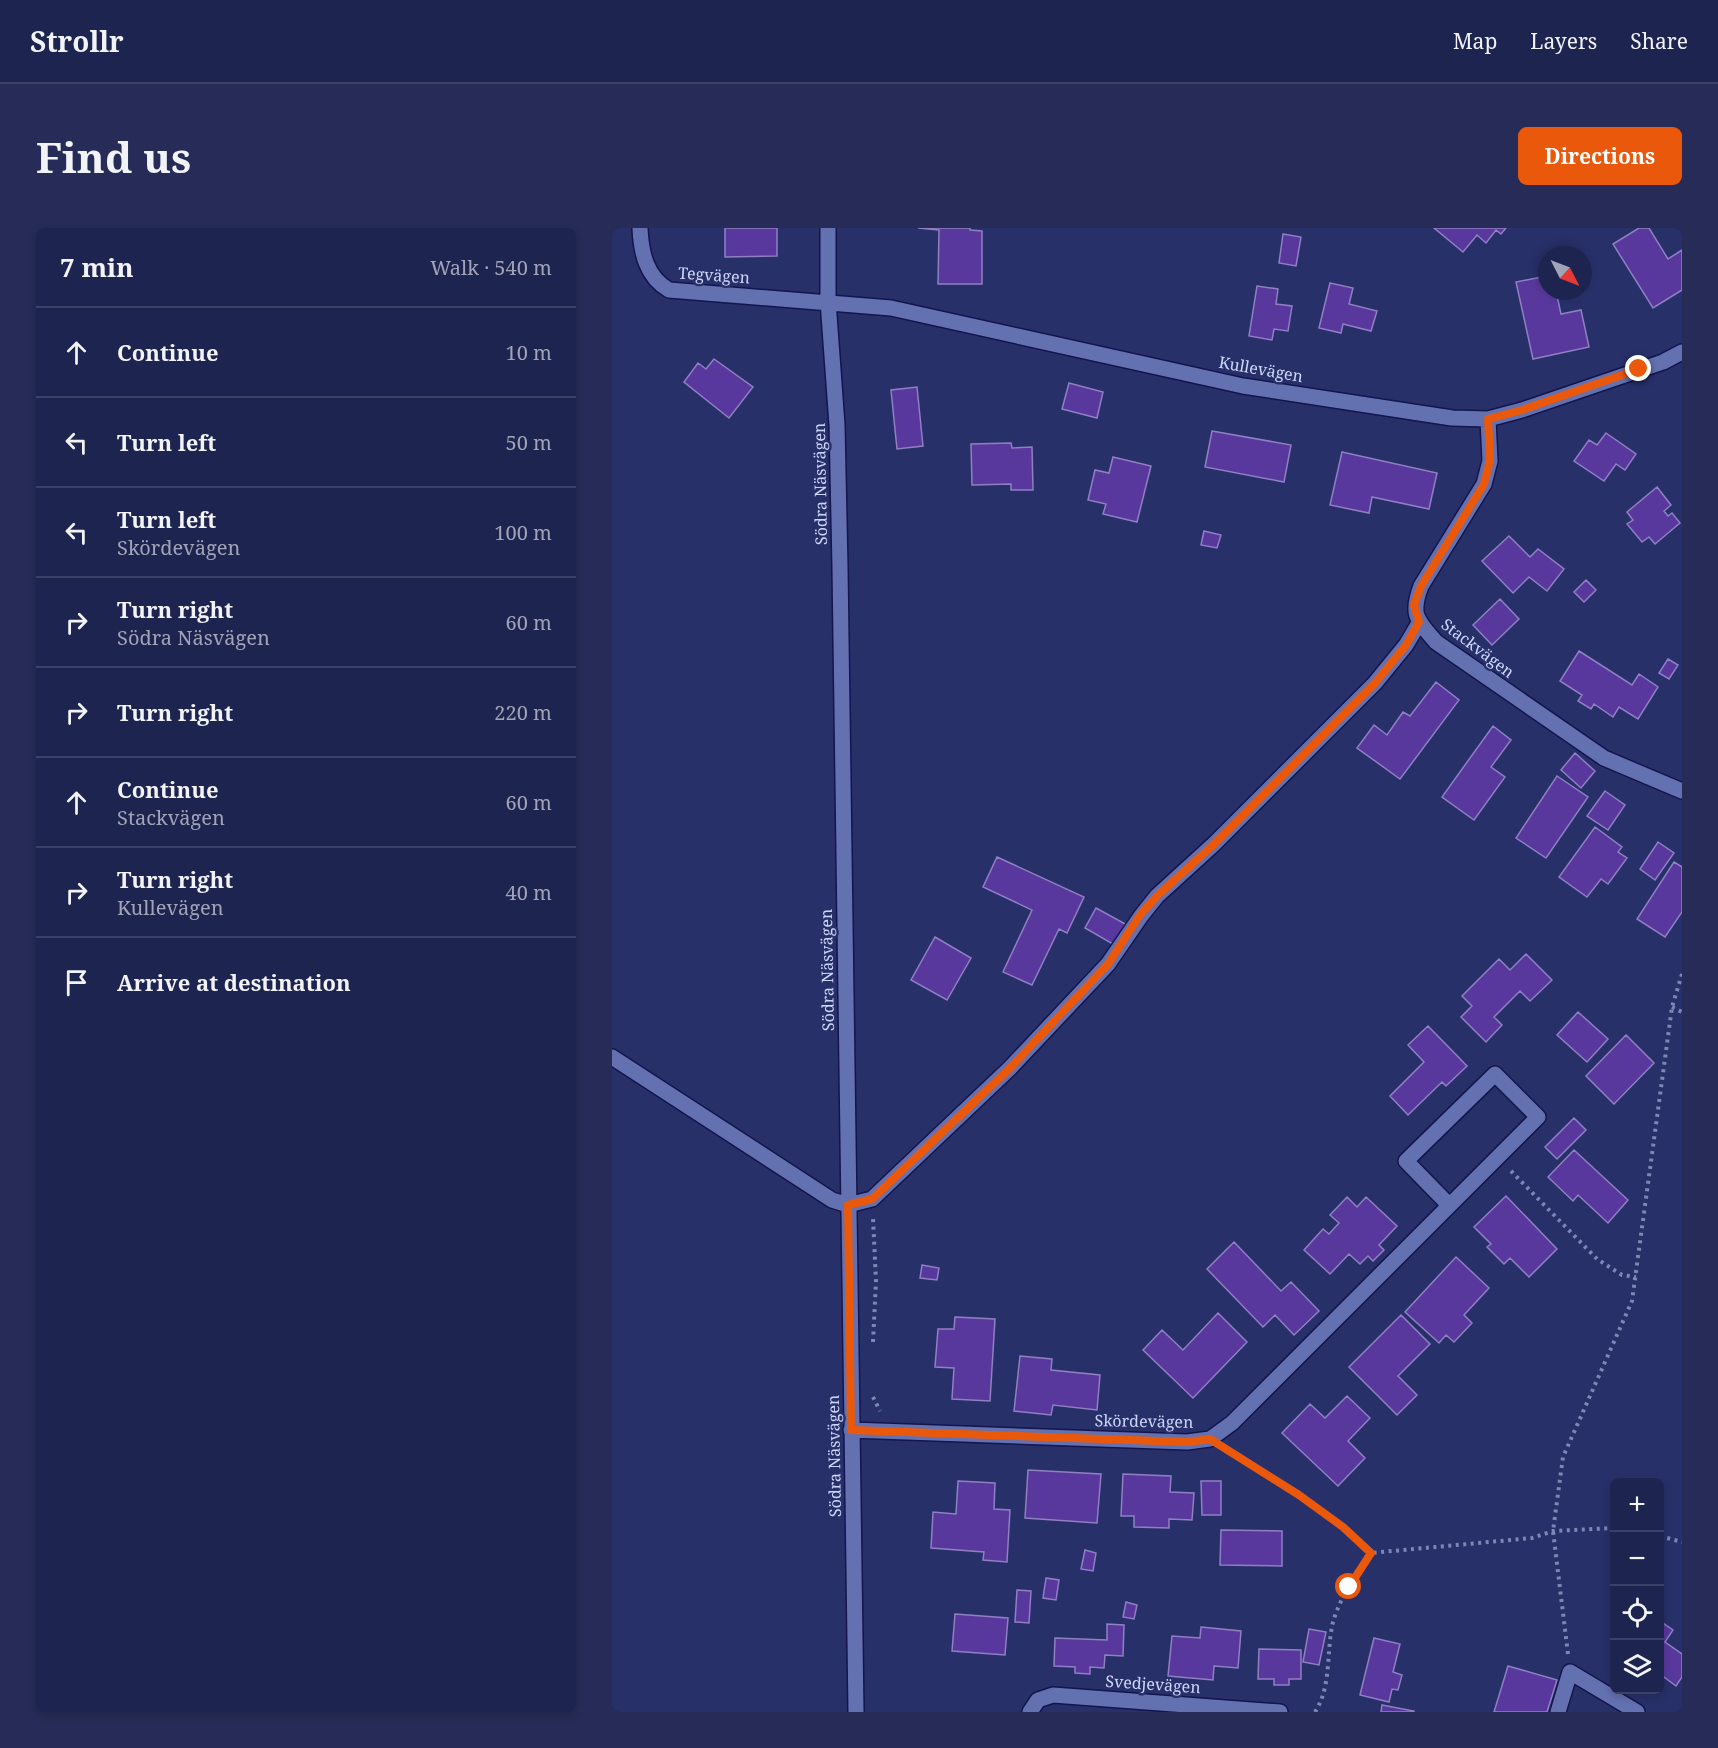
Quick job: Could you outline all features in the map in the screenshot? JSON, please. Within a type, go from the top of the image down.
[{"type":"street","name":"Tegvägen","points":[[640,228],[643,260],[662,286],[669,290],[828,301]]},
{"type":"street","name":"Södra Näsvägen","points":[[828,228],[828,301],[837,425],[856,1712]]},
{"type":"street","name":"Kullevägen","points":[[828,301],[891,308],[1243,386],[1452,418],[1488,419],[1570,394],[1682,352]]},
{"type":"street","name":"Stackvägen","points":[[1488,419],[1490,460],[1484,484],[1421,586],[1414,605],[1419,622],[1436,642],[1604,758],[1682,791]]},
{"type":"street","points":[[612,1057],[832,1200],[848,1205],[872,1199],[1010,1068],[1108,964],[1140,915],[1157,896],[1214,844],[1375,683],[1406,645],[1419,622]]},
{"type":"street","name":"Skördevägen","points":[[851,1430],[1187,1442],[1210,1439],[1232,1423],[1448,1204],[1538,1117],[1495,1074],[1406,1161],[1448,1204]]},
{"type":"street","points":[[1558,1712],[1570,1672],[1637,1712]]},
{"type":"street","name":"Svedjevägen","points":[[1030,1712],[1038,1700],[1053,1695],[1280,1712]]},
{"type":"path","points":[[1570,1672],[1553,1531],[1563,1457],[1622,1326],[1636,1277],[1672,1007],[1682,974]]},
{"type":"path","points":[[1672,1007],[1682,1012]]},
{"type":"path","points":[[1497,1156],[1597,1259],[1622,1275],[1636,1277]]},
{"type":"path","points":[[1210,1439],[1299,1495],[1343,1527],[1371,1553],[1532,1538],[1553,1531],[1610,1528]]},
{"type":"path","points":[[1664,1537],[1682,1542]]},
{"type":"path","points":[[1315,1712],[1325,1687],[1334,1621],[1349,1587],[1371,1553]]},
{"type":"building","points":[[725,228],[777,228],[777,256],[725,257]]},
{"type":"building","points":[[918,228],[970,228],[970,230],[982,231],[982,284],[938,284],[939,230]]},
{"type":"building","points":[[1434,228],[1506,228],[1501,234],[1496,230],[1486,243],[1477,235],[1463,252]]},
{"type":"building","points":[[1639,228],[1649,228],[1668,259],[1682,250],[1682,290],[1653,308],[1613,244]]},
{"type":"building","points":[[1283,234],[1301,237],[1296,266],[1279,263]]},
{"type":"building","points":[[1538,278],[1538,300],[1558,300],[1561,314],[1581,310],[1589,347],[1533,359],[1516,282]]},
{"type":"building","points":[[1330,283],[1353,288],[1349,304],[1377,311],[1371,331],[1343,324],[1341,333],[1319,328]]},
{"type":"building","points":[[1257,286],[1278,289],[1276,304],[1292,306],[1288,331],[1274,329],[1272,340],[1249,336]]},
{"type":"building","points":[[714,359],[753,387],[729,418],[684,382],[698,363],[706,369]]},
{"type":"building","points":[[1069,383],[1103,392],[1097,418],[1062,409]]},
{"type":"building","points":[[917,387],[923,446],[897,449],[891,390]]},
{"type":"building","points":[[1212,431],[1291,445],[1284,482],[1205,467]]},
{"type":"building","points":[[1606,433],[1636,454],[1625,470],[1616,464],[1604,481],[1574,461],[1589,440],[1597,445]]},
{"type":"building","points":[[1011,443],[1012,448],[1032,447],[1033,490],[1011,490],[1011,484],[972,485],[971,444]]},
{"type":"building","points":[[1342,452],[1437,473],[1429,509],[1372,497],[1369,513],[1330,505]]},
{"type":"building","points":[[1113,457],[1151,466],[1137,522],[1103,514],[1106,504],[1088,500],[1095,470],[1109,473]]},
{"type":"building","points":[[1657,487],[1671,505],[1664,511],[1668,516],[1672,513],[1680,523],[1655,544],[1649,537],[1642,542],[1627,524],[1633,520],[1627,512]]},
{"type":"building","points":[[1204,531],[1221,535],[1217,548],[1201,545]]},
{"type":"building","points":[[1509,536],[1530,557],[1538,549],[1564,569],[1547,591],[1529,577],[1513,593],[1482,561]]},
{"type":"building","points":[[1586,580],[1596,590],[1584,602],[1574,592]]},
{"type":"building","points":[[1500,599],[1519,619],[1492,645],[1473,625]]},
{"type":"building","points":[[1579,651],[1632,685],[1639,674],[1658,687],[1638,719],[1619,707],[1613,717],[1594,704],[1591,709],[1578,701],[1582,695],[1560,681]]},
{"type":"building","points":[[1668,659],[1678,665],[1669,679],[1659,673]]},
{"type":"building","points":[[1436,682],[1459,700],[1400,779],[1357,748],[1374,725],[1387,735],[1403,712],[1410,716]]},
{"type":"building","points":[[1493,726],[1511,740],[1491,767],[1505,777],[1474,820],[1442,797]]},
{"type":"building","points":[[1575,753],[1595,771],[1581,788],[1561,770]]},
{"type":"building","points":[[1557,776],[1588,797],[1546,858],[1516,838]]},
{"type":"building","points":[[1605,791],[1625,805],[1608,830],[1587,816]]},
{"type":"building","points":[[1595,827],[1622,847],[1618,852],[1627,858],[1608,884],[1601,879],[1587,897],[1559,877]]},
{"type":"building","points":[[1658,842],[1674,853],[1655,880],[1640,869]]},
{"type":"building","points":[[997,857],[1084,897],[1067,933],[1059,929],[1032,985],[1003,972],[1032,910],[983,887]]},
{"type":"building","points":[[1674,862],[1682,867],[1682,912],[1665,937],[1637,919]]},
{"type":"building","points":[[1096,908],[1129,926],[1118,947],[1085,928]]},
{"type":"building","points":[[935,937],[971,958],[947,1000],[911,980]]},
{"type":"building","points":[[1526,954],[1552,980],[1530,1001],[1520,991],[1494,1017],[1502,1025],[1486,1042],[1461,1017],[1472,1006],[1462,996],[1499,959],[1510,970]]},
{"type":"building","points":[[1578,1012],[1608,1039],[1587,1062],[1557,1035]]},
{"type":"building","points":[[1428,1026],[1467,1066],[1446,1086],[1442,1082],[1408,1115],[1390,1096],[1424,1062],[1408,1045]]},
{"type":"building","points":[[1626,1035],[1654,1063],[1614,1104],[1586,1076]]},
{"type":"building","points":[[1574,1118],[1586,1130],[1557,1159],[1545,1147]]},
{"type":"building","points":[[1574,1150],[1628,1200],[1608,1223],[1578,1195],[1573,1201],[1548,1177]]},
{"type":"building","points":[[1506,1196],[1557,1249],[1529,1277],[1510,1258],[1504,1264],[1487,1247],[1491,1244],[1474,1227]]},
{"type":"building","points":[[1347,1197],[1357,1207],[1366,1197],[1397,1226],[1379,1245],[1384,1250],[1373,1261],[1368,1256],[1360,1264],[1349,1254],[1330,1274],[1304,1250],[1323,1229],[1329,1234],[1339,1223],[1330,1215]]},
{"type":"building","points":[[1234,1242],[1281,1291],[1291,1282],[1319,1311],[1294,1335],[1275,1315],[1263,1327],[1207,1269]]},
{"type":"building","points":[[1456,1257],[1489,1288],[1464,1315],[1472,1323],[1454,1342],[1446,1335],[1439,1343],[1405,1312]]},
{"type":"building","points":[[922,1265],[939,1268],[937,1280],[920,1278]]},
{"type":"building","points":[[1218,1313],[1247,1342],[1193,1398],[1143,1350],[1162,1330],[1183,1350]]},
{"type":"building","points":[[1401,1315],[1430,1344],[1398,1376],[1417,1395],[1397,1415],[1349,1367]]},
{"type":"building","points":[[955,1317],[995,1319],[990,1401],[952,1399],[954,1368],[935,1367],[938,1329],[954,1329]]},
{"type":"building","points":[[1020,1356],[1052,1359],[1051,1370],[1100,1375],[1097,1410],[1053,1405],[1051,1415],[1014,1411]]},
{"type":"building","points":[[1347,1396],[1370,1418],[1348,1441],[1365,1458],[1338,1486],[1282,1433],[1310,1404],[1325,1418]]},
{"type":"building","points":[[1028,1470],[1101,1474],[1097,1523],[1025,1518]]},
{"type":"building","points":[[1123,1474],[1171,1476],[1170,1492],[1194,1493],[1192,1520],[1169,1519],[1169,1528],[1134,1527],[1134,1516],[1121,1516]]},
{"type":"building","points":[[958,1481],[995,1483],[994,1509],[1010,1510],[1007,1562],[983,1560],[984,1552],[931,1548],[933,1512],[956,1514]]},
{"type":"building","points":[[1201,1481],[1221,1481],[1221,1515],[1202,1515]]},
{"type":"building","points":[[1221,1530],[1282,1531],[1282,1566],[1220,1565]]},
{"type":"building","points":[[1085,1550],[1096,1553],[1093,1571],[1081,1569]]},
{"type":"building","points":[[1046,1578],[1059,1580],[1056,1600],[1043,1598]]},
{"type":"building","points":[[1017,1590],[1031,1591],[1029,1623],[1015,1622]]},
{"type":"building","points":[[1126,1602],[1137,1605],[1134,1619],[1123,1617]]},
{"type":"building","points":[[955,1614],[1008,1618],[1005,1655],[952,1651]]},
{"type":"building","points":[[1107,1624],[1124,1625],[1123,1656],[1105,1655],[1104,1668],[1090,1667],[1090,1674],[1075,1673],[1075,1667],[1054,1666],[1055,1638],[1107,1640]]},
{"type":"building","points":[[1664,1624],[1673,1630],[1665,1642],[1682,1654],[1682,1677],[1676,1686],[1664,1677]]},
{"type":"building","points":[[1201,1627],[1241,1631],[1238,1668],[1214,1666],[1213,1680],[1168,1676],[1172,1636],[1200,1638]]},
{"type":"building","points":[[1309,1629],[1326,1632],[1319,1665],[1303,1662]]},
{"type":"building","points":[[1374,1638],[1400,1644],[1393,1672],[1402,1675],[1398,1690],[1392,1689],[1389,1702],[1360,1695]]},
{"type":"building","points":[[1259,1649],[1301,1650],[1301,1679],[1289,1679],[1289,1685],[1274,1685],[1274,1679],[1258,1679]]},
{"type":"building","points":[[1508,1666],[1557,1680],[1547,1712],[1494,1712]]},
{"type":"building","points":[[1382,1705],[1414,1711],[1414,1712],[1381,1712]]},
{"type":"route","points":[[1349,1587],[1371,1553],[1343,1527],[1299,1495],[1210,1439],[1187,1442],[851,1430],[848,1205],[872,1199],[1010,1068],[1108,964],[1128,938],[1140,915],[1157,896],[1214,844],[1375,683],[1406,645],[1419,622],[1414,605],[1421,586],[1472,507],[1484,484],[1490,460],[1488,419],[1522,410],[1639,369]]}]
